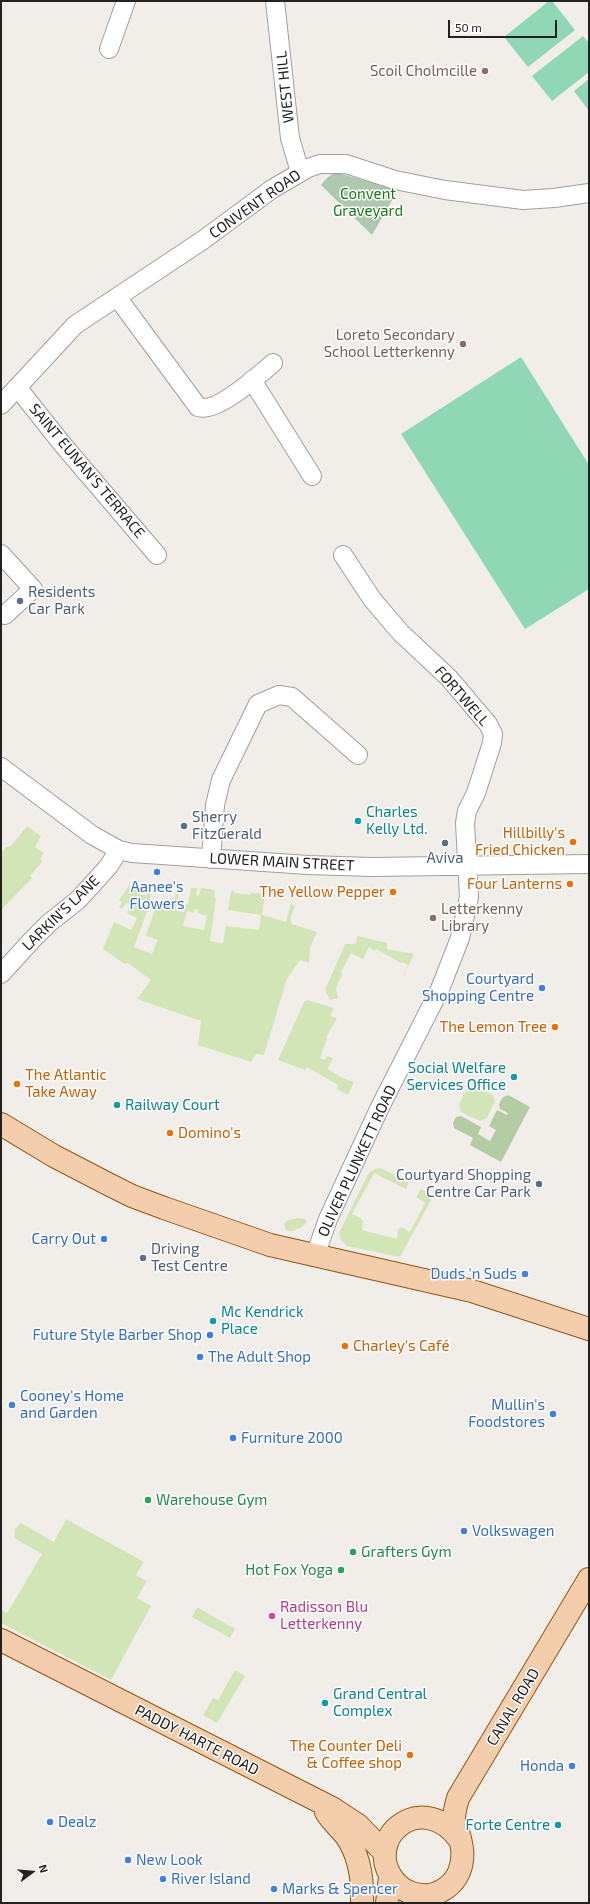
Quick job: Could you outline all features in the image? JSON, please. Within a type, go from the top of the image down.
[{"type":"main road","points":[[1,1124],[54,1156],[132,1196],[258,1241],[316,1256],[472,1291],[589,1329]]},
{"type":"main road","name":"CANAL ROAD","points":[[460,1840],[454,1821],[458,1798],[589,1579]]},
{"type":"main road","name":"PADDY HARTE ROAD","points":[[1,1640],[339,1812],[358,1825],[385,1853]]},
{"type":"main road","points":[[321,1804],[328,1816],[346,1836],[358,1862],[362,1880],[362,1903]]},
{"type":"main road","points":[[427,1817],[438,1820],[447,1825],[460,1840],[463,1852],[458,1874],[447,1888],[431,1898],[408,1892],[399,1886],[390,1877],[386,1866],[385,1853],[391,1834],[396,1828],[405,1821],[427,1817]]},
{"type":"main road","points":[[387,1903],[390,1877]]},
{"type":"street","points":[[109,49],[126,1]]},
{"type":"street","name":"WEST HILL","points":[[275,1],[290,138],[300,172]]},
{"type":"street","name":"CONVENT ROAD","points":[[1,405],[75,325],[203,240],[272,189],[300,172],[320,164],[346,164],[396,180],[438,188],[523,200],[554,198],[589,193]]},
{"type":"street","points":[[117,297],[198,408],[204,409],[214,406],[252,380],[273,363]]},
{"type":"street","points":[[252,380],[312,476]]},
{"type":"street","name":"SAINT EUNAN'S TERRACE","points":[[17,387],[63,445],[157,555]]},
{"type":"street","points":[[1,554],[34,588],[4,615]]},
{"type":"street","name":"FORTWELL","points":[[343,555],[372,599],[401,633],[449,678],[488,724],[493,734],[492,743],[476,794],[467,811],[465,823],[467,866]]},
{"type":"street","points":[[211,859],[215,805],[221,780],[258,704],[279,695],[292,697],[358,755]]},
{"type":"street","name":"LOWER MAIN STREET","points":[[1,767],[92,835],[119,850],[137,853],[211,859],[364,866],[589,864]]},
{"type":"street","name":"LARKIN'S LANE","points":[[1,974],[36,935],[78,900],[108,867],[119,850]]},
{"type":"street","name":"OLIVER PLUNKETT ROAD","points":[[316,1256],[328,1219],[362,1145],[440,989],[450,964],[460,938],[469,897],[467,866]]},
{"type":"green space","points":[[549,1],[552,1],[575,30],[528,67],[504,37]]},
{"type":"green space","points":[[583,36],[589,43],[589,72],[552,101],[532,76]]},
{"type":"green space","points":[[589,79],[589,111],[574,91]]},
{"type":"green space","name":"Convent Graveyard","points":[[338,173],[398,190],[372,235],[321,185],[330,175]]},
{"type":"green space","points":[[521,357],[589,465],[589,589],[525,629],[401,434]]},
{"type":"green space","points":[[27,826],[41,836],[35,847],[44,853],[40,859],[43,861],[30,876],[32,878],[1,910],[1,850],[3,851],[6,847],[11,846]]},
{"type":"green space","points":[[130,884],[130,887],[140,887],[140,895],[146,895],[147,887],[151,888],[150,904],[134,947],[152,954],[158,940],[146,936],[156,906],[158,907],[159,903],[163,900],[175,900],[176,892],[179,892],[176,910],[184,912],[186,904],[188,904],[191,888],[197,888],[196,895],[199,896],[201,888],[215,890],[214,897],[216,898],[210,941],[223,943],[226,926],[259,930],[261,915],[228,910],[231,891],[234,891],[234,893],[251,895],[251,893],[265,894],[262,915],[286,922],[291,903],[295,906],[290,919],[292,924],[317,932],[310,948],[309,963],[300,960],[287,979],[264,1055],[256,1054],[251,1062],[198,1045],[201,1021],[137,999],[151,980],[128,963],[125,964],[103,949],[114,922],[131,930],[137,918],[127,913],[131,905],[126,903],[122,909],[119,907],[122,902],[119,900]],"holes":[[[194,909],[198,910],[198,913],[207,916],[204,930],[183,926],[187,911],[194,913]]]},
{"type":"green space","points":[[357,936],[387,943],[387,949],[414,954],[401,981],[408,965],[369,947],[363,959],[351,953],[341,972],[342,973],[336,989],[338,998],[330,1000],[325,990],[345,944],[356,944]]},
{"type":"green space","points":[[307,1000],[334,1008],[330,1016],[337,1018],[326,1038],[327,1039],[320,1058],[325,1060],[327,1056],[333,1058],[328,1069],[340,1077],[354,1082],[348,1095],[337,1089],[338,1085],[307,1067],[305,1070],[278,1060],[304,1002]]},
{"type":"green space","points":[[474,1086],[493,1095],[495,1101],[487,1118],[480,1121],[461,1112],[459,1104],[468,1088]]},
{"type":"green space","points":[[508,1095],[530,1107],[501,1162],[470,1145],[473,1138],[454,1128],[453,1123],[456,1117],[461,1116],[481,1127],[478,1134],[490,1141],[496,1130],[489,1126],[497,1110],[507,1115],[508,1113],[500,1109],[499,1104],[503,1097]]},
{"type":"green space","points":[[381,1168],[409,1183],[406,1189],[374,1173],[352,1214],[363,1220],[362,1230],[397,1239],[398,1228],[400,1229],[401,1227],[410,1232],[425,1203],[416,1197],[421,1189],[434,1195],[400,1257],[347,1246],[341,1240],[339,1233],[368,1174],[375,1169]]},
{"type":"green space","points":[[297,1218],[305,1219],[307,1222],[303,1226],[292,1231],[286,1230],[284,1224],[286,1221]]},
{"type":"green space","points":[[66,1519],[144,1562],[136,1575],[147,1581],[137,1598],[151,1606],[111,1680],[1,1623],[1,1610],[7,1613],[42,1554],[14,1538],[15,1529],[21,1523],[54,1542]]},
{"type":"green space","points":[[197,1607],[235,1629],[230,1638],[192,1617]]},
{"type":"green space","points":[[235,1670],[245,1676],[217,1723],[203,1715],[213,1698],[218,1700]]},
{"type":"place","name":"Scoil Cholmcille","points":[[485,71]]},
{"type":"place","name":"Loreto Secondary School Letterkenny","points":[[463,344]]},
{"type":"place","name":"Residents Car Park","points":[[20,601]]},
{"type":"place","name":"Charles Kelly Ltd.","points":[[358,821]]},
{"type":"place","name":"Sherry FitzGerald","points":[[184,826]]},
{"type":"place","name":"Hillbilly's Fried Chicken","points":[[573,842]]},
{"type":"place","name":"Aviva","points":[[445,843]]},
{"type":"place","name":"Aanee's Flowers","points":[[157,872]]},
{"type":"place","name":"Four Lanterns","points":[[570,884]]},
{"type":"place","name":"The Yellow Pepper","points":[[393,892]]},
{"type":"place","name":"Letterkenny Library","points":[[433,918]]},
{"type":"place","name":"Courtyard Shopping Centre","points":[[542,988]]},
{"type":"place","name":"The Lemon Tree","points":[[555,1027]]},
{"type":"place","name":"Social Welfare Services Office","points":[[514,1077]]},
{"type":"place","name":"The Atlantic Take Away","points":[[17,1084]]},
{"type":"place","name":"Railway Court","points":[[117,1105]]},
{"type":"place","name":"Domino's","points":[[170,1133]]},
{"type":"place","name":"Courtyard Shopping Centre Car Park","points":[[539,1184]]},
{"type":"place","name":"Carry Out","points":[[104,1239]]},
{"type":"place","name":"Driving Test Centre","points":[[143,1258]]},
{"type":"place","name":"Duds 'n Suds","points":[[525,1274]]},
{"type":"place","name":"Mc Kendrick Place","points":[[213,1321]]},
{"type":"place","name":"Future Style Barber Shop","points":[[210,1335]]},
{"type":"place","name":"Charley's Café","points":[[345,1346]]},
{"type":"place","name":"The Adult Shop","points":[[200,1357]]},
{"type":"place","name":"Cooney's Home and Garden","points":[[12,1405]]},
{"type":"place","name":"Mullin's Foodstores","points":[[553,1414]]},
{"type":"place","name":"Furniture 2000","points":[[233,1438]]},
{"type":"place","name":"Warehouse Gym","points":[[148,1500]]},
{"type":"place","name":"Volkswagen","points":[[464,1531]]},
{"type":"place","name":"Grafters Gym","points":[[353,1552]]},
{"type":"place","name":"Hot Fox Yoga","points":[[341,1570]]},
{"type":"place","name":"Radisson Blu Letterkenny","points":[[272,1616]]},
{"type":"place","name":"Grand Central Complex","points":[[325,1703]]},
{"type":"place","name":"The Counter Deli & Coffee shop","points":[[410,1755]]},
{"type":"place","name":"Honda","points":[[572,1766]]},
{"type":"place","name":"Dealz","points":[[50,1822]]},
{"type":"place","name":"Forte Centre","points":[[558,1825]]},
{"type":"place","name":"New Look","points":[[128,1860]]},
{"type":"place","name":"River Island","points":[[163,1879]]},
{"type":"place","name":"Marks & Spencer","points":[[274,1889]]}]
